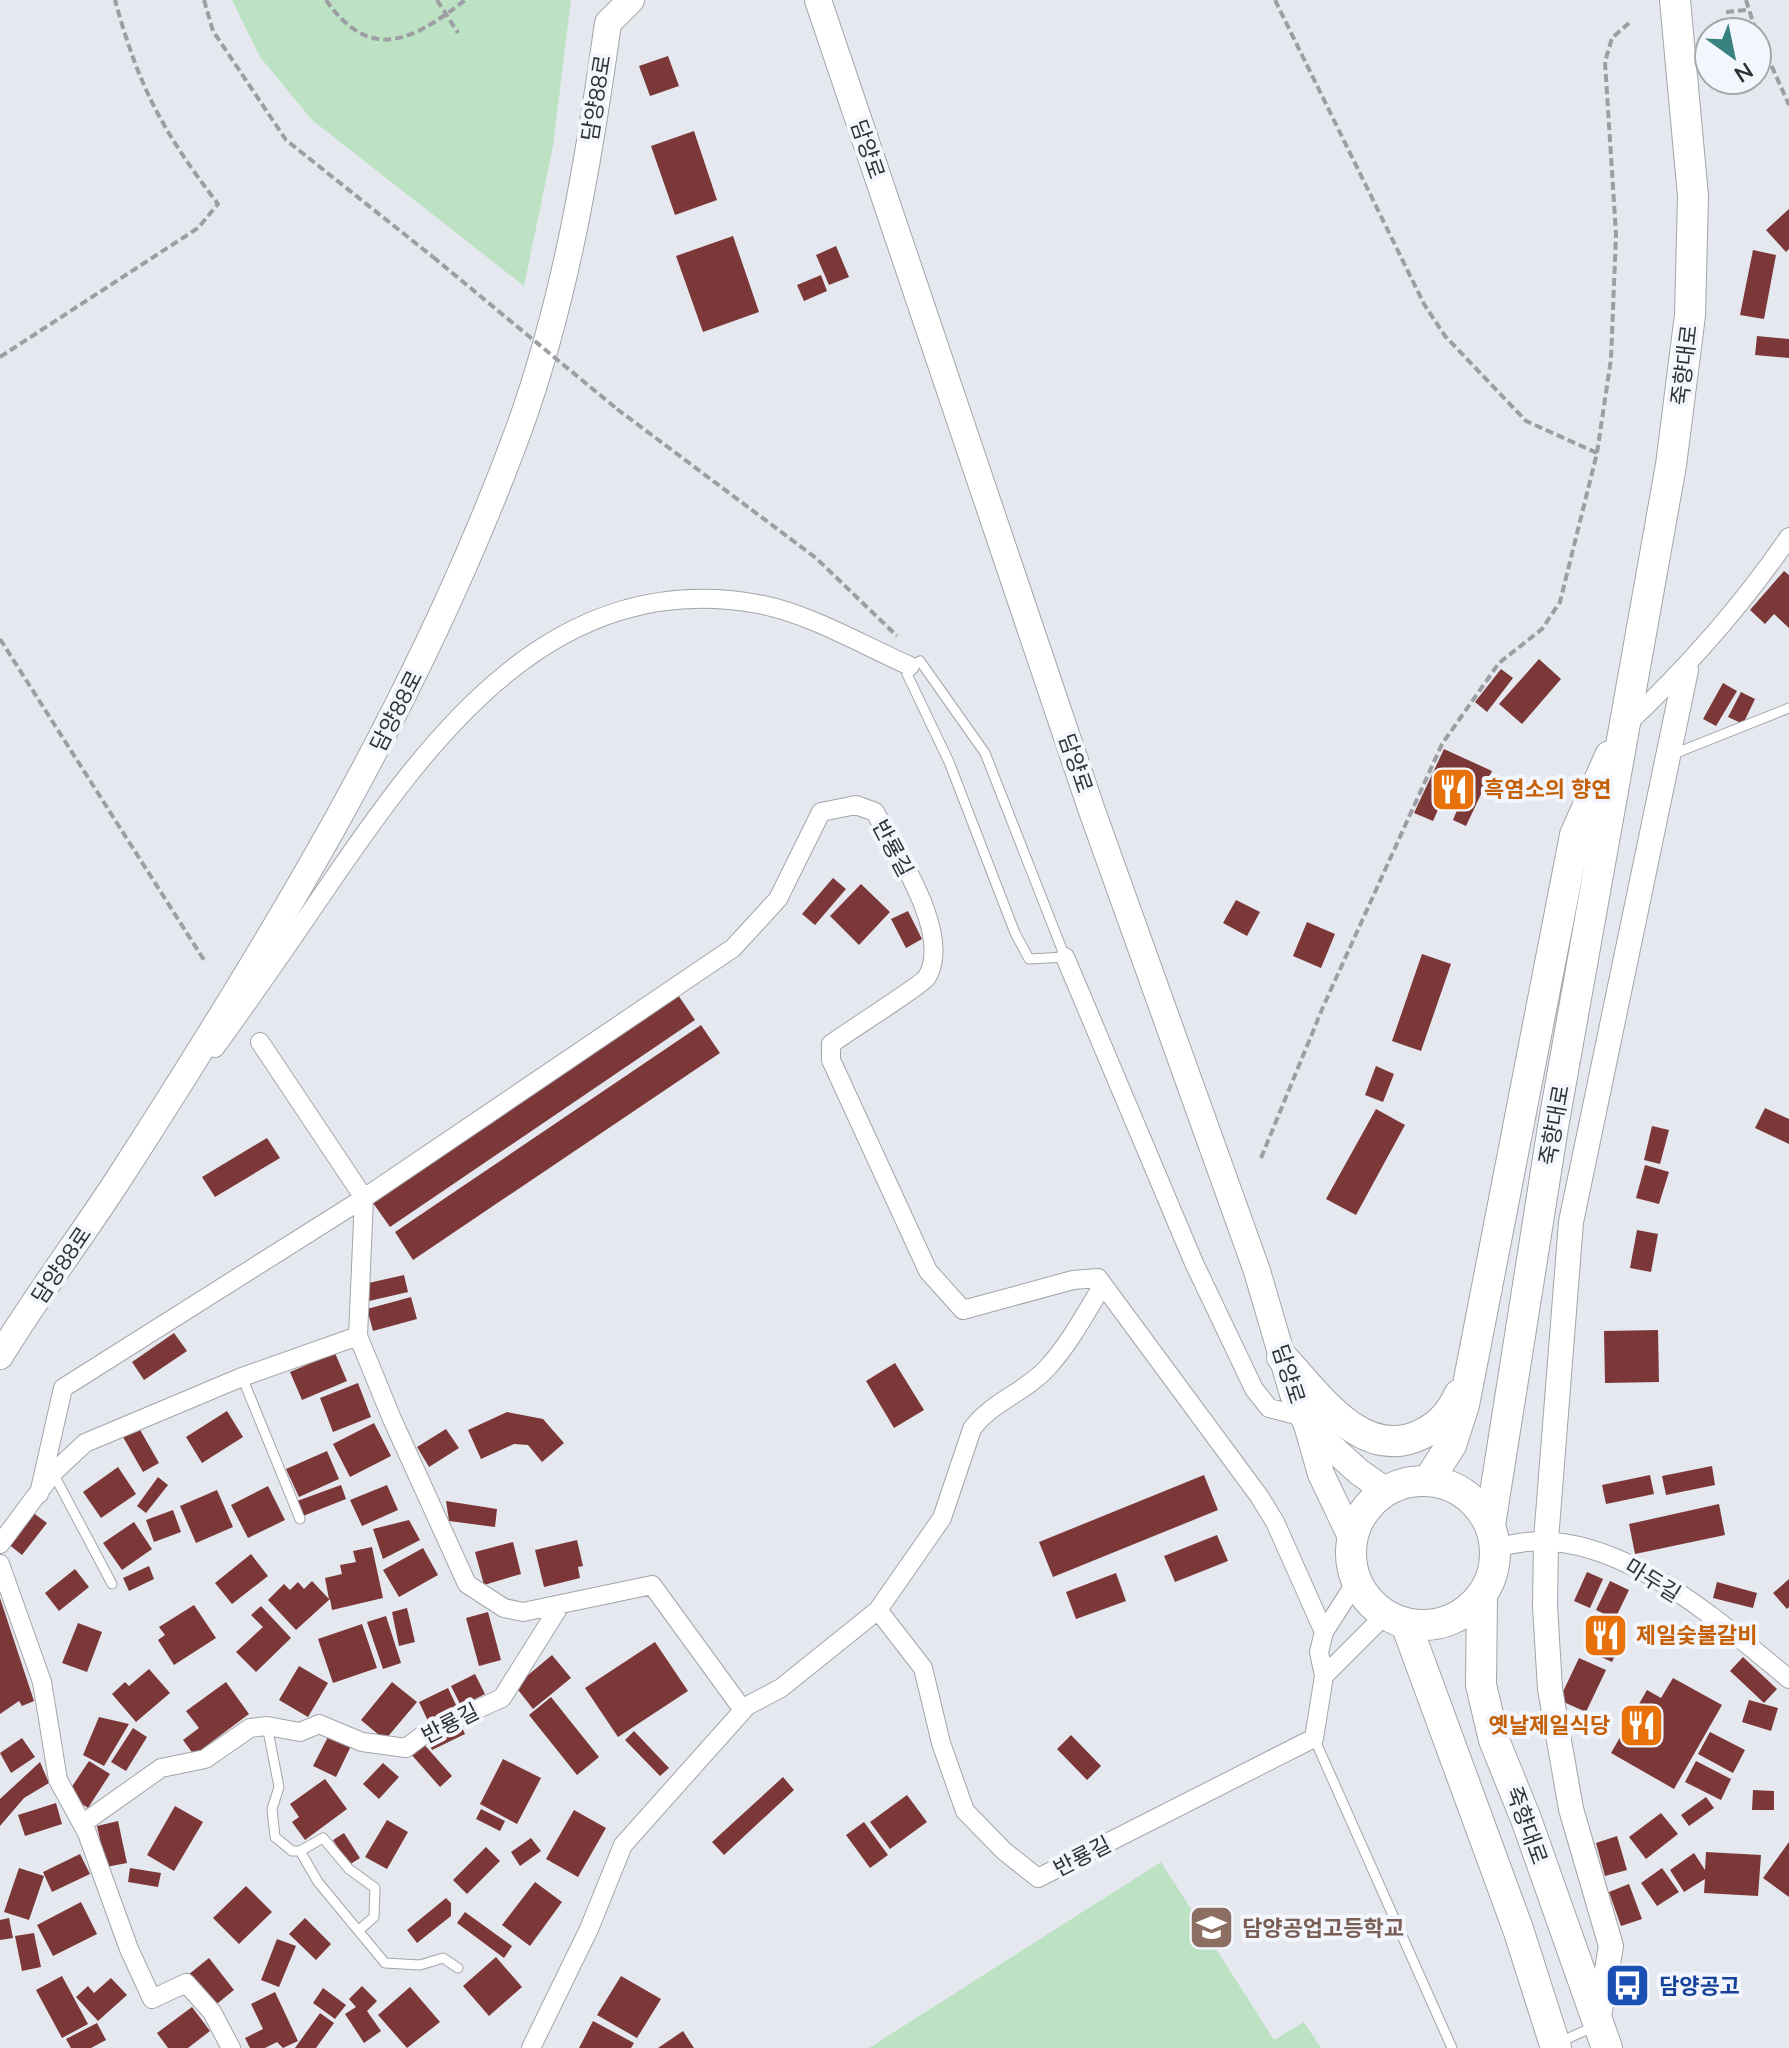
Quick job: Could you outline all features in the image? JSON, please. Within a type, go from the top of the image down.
[{"type":"main road","name":"담양88로","points":[[0,1356],[116,1182],[267,941],[346,807],[440,624],[524,413],[571,236],[608,23],[631,0]]},
{"type":"main road","name":"담양로","points":[[818,0],[1092,811],[1257,1271],[1282,1357],[1305,1421],[1386,1491]]},
{"type":"main road","name":"죽향대로","points":[[1492,1537],[1553,1127],[1671,465],[1690,315],[1693,196],[1675,0]]},
{"type":"main road","name":"죽향대로","points":[[1428,1481],[1451,1445],[1476,1352],[1575,835],[1625,726]]},
{"type":"main road","points":[[1282,1357],[1345,1423],[1363,1435],[1388,1443],[1417,1437],[1441,1421],[1453,1408],[1476,1352]]},
{"type":"main road","points":[[1305,1421],[1321,1474],[1352,1539]]},
{"type":"main road","points":[[1428,1481],[1453,1488],[1475,1503],[1492,1537],[1492,1573],[1482,1595],[1467,1611],[1448,1621],[1427,1626],[1395,1620],[1368,1601],[1356,1582],[1351,1561],[1352,1539],[1359,1520],[1371,1503],[1386,1491],[1406,1483],[1428,1481]]},
{"type":"main road","name":"죽향대로","points":[[1482,1595],[1481,1685],[1494,1740],[1526,1819],[1602,2036]]},
{"type":"main road","name":"죽향대로","points":[[1395,1620],[1518,1929],[1552,2047]]},
{"type":"street","points":[[1625,726],[1686,670],[1752,591],[1789,537]]},
{"type":"street","points":[[116,1182],[250,1001],[420,758],[464,709],[514,665],[572,629],[627,609],[687,599],[759,604],[806,619],[915,664]]},
{"type":"street","points":[[1602,2036],[1611,1946],[1571,1809],[1550,1689],[1545,1606],[1546,1540],[1571,1222],[1686,670]]},
{"type":"street","name":"반룡길","points":[[39,1494],[63,1388],[364,1198],[733,948],[778,899],[821,812],[856,805],[875,812],[928,914],[934,955],[926,978],[831,1044],[831,1060],[928,1271],[963,1310],[1073,1280],[1098,1278],[1103,1285]]},
{"type":"street","points":[[1065,957],[1194,1263],[1254,1389],[1269,1408],[1305,1421]]},
{"type":"street","points":[[260,1042],[364,1198],[358,1336],[467,1584],[504,1608],[523,1612],[652,1585],[743,1710]]},
{"type":"street","points":[[531,2048],[589,1929],[623,1845],[743,1710],[781,1688],[878,1610],[942,1518],[969,1437],[979,1419],[1024,1390],[1049,1366],[1103,1285],[1259,1496],[1275,1522],[1324,1632]]},
{"type":"street","name":"반룡길","points":[[0,1544],[53,1473],[85,1443],[242,1377],[358,1336]]},
{"type":"street","name":"마두길","points":[[1492,1537],[1546,1540],[1614,1557],[1643,1570],[1784,1669]]},
{"type":"street","points":[[0,1564],[42,1682],[58,1780],[82,1824],[129,1949],[152,1999],[186,1983],[212,2012],[231,2048]]},
{"type":"street","points":[[1314,1738],[1324,1676],[1319,1652],[1324,1632],[1356,1582]]},
{"type":"street","name":"반룡길","points":[[82,1824],[161,1768],[205,1759],[250,1728],[267,1726],[300,1732],[319,1724],[362,1742],[406,1748],[427,1732],[502,1698],[561,1604]]},
{"type":"street","name":"반룡길","points":[[878,1610],[923,1668],[941,1743],[965,1811],[1004,1851],[1038,1878],[1314,1738]]},
{"type":"street","points":[[1324,1676],[1395,1620]]},
{"type":"lane","points":[[915,664],[985,753],[1065,957],[1029,959],[949,762],[907,674],[915,664]]},
{"type":"lane","points":[[1668,756],[1789,708]]},
{"type":"lane","points":[[242,1377],[300,1519]]},
{"type":"lane","points":[[53,1473],[112,1584]]},
{"type":"lane","points":[[267,1726],[279,1787],[272,1809],[275,1837],[292,1851],[300,1851],[323,1838],[349,1869],[375,1888],[374,1917],[359,1930]]},
{"type":"lane","points":[[1314,1738],[1452,2048]]},
{"type":"lane","points":[[300,1851],[318,1882],[385,1963],[420,1965],[443,1958],[458,1968]]},
{"type":"lane","points":[[1552,2047],[1602,2036]]},
{"type":"path","points":[[0,357],[198,228],[218,204],[174,146],[152,107],[128,47],[115,0]]},
{"type":"path","points":[[204,0],[213,31],[286,140],[617,409],[816,558],[871,607],[915,664]]},
{"type":"path","points":[[326,0],[341,22],[363,37],[389,42],[414,34],[465,0]]},
{"type":"path","points":[[437,0],[458,33]]},
{"type":"path","points":[[1275,0],[1424,304],[1445,336],[1526,421],[1597,453]]},
{"type":"path","points":[[1746,0],[1749,16]]},
{"type":"path","points":[[1726,12],[1746,10]]},
{"type":"path","points":[[1261,1158],[1323,1007],[1442,744],[1499,663],[1542,629],[1560,602],[1597,453],[1611,359],[1616,234],[1605,62],[1612,38],[1629,23]]},
{"type":"path","points":[[1773,69],[1789,105]]},
{"type":"path","points":[[0,639],[204,960]]},
{"type":"green space","points":[[232,0],[571,0],[553,146],[524,286],[312,120],[260,57]]},
{"type":"green space","points":[[1161,1862],[1274,2040],[1304,2022],[1321,2048],[869,2048]]},
{"type":"building","points":[[668,56],[679,86],[650,96],[639,66]]},
{"type":"building","points":[[694,131],[717,200],[675,215],[651,146]]},
{"type":"building","points":[[1789,209],[1789,249],[1786,252],[1766,230]]},
{"type":"building","points":[[733,236],[759,312],[703,332],[676,256]]},
{"type":"building","points":[[836,246],[849,277],[829,285],[816,255]]},
{"type":"building","points":[[1753,250],[1776,255],[1764,319],[1740,315]]},
{"type":"building","points":[[821,275],[827,291],[804,301],[797,285]]},
{"type":"building","points":[[1757,336],[1789,339],[1789,358],[1755,355]]},
{"type":"building","points":[[1784,571],[1789,575],[1789,628],[1774,614],[1765,624],[1750,610]]},
{"type":"building","points":[[1539,659],[1561,679],[1522,724],[1499,704]]},
{"type":"building","points":[[1501,669],[1513,678],[1487,712],[1475,702]]},
{"type":"building","points":[[1723,683],[1737,691],[1716,726],[1703,719]]},
{"type":"building","points":[[1741,692],[1755,699],[1743,724],[1728,717]]},
{"type":"building","points":[[1444,749],[1492,771],[1466,826],[1453,820],[1460,803],[1444,796],[1433,821],[1414,813]]},
{"type":"building","points":[[833,878],[846,889],[815,925],[802,914]]},
{"type":"building","points":[[861,884],[890,912],[859,945],[830,916]]},
{"type":"building","points":[[1236,900],[1260,912],[1247,936],[1223,923]]},
{"type":"building","points":[[908,911],[922,939],[906,948],[891,919]]},
{"type":"building","points":[[1307,922],[1335,934],[1321,968],[1293,956]]},
{"type":"building","points":[[1422,954],[1451,964],[1421,1051],[1392,1041]]},
{"type":"building","points":[[678,995],[695,1020],[390,1227],[373,1203]]},
{"type":"building","points":[[701,1025],[720,1053],[413,1260],[395,1232]]},
{"type":"building","points":[[1376,1066],[1394,1074],[1383,1102],[1365,1095]]},
{"type":"building","points":[[1765,1108],[1789,1119],[1789,1144],[1755,1128]]},
{"type":"building","points":[[1376,1109],[1405,1125],[1356,1215],[1326,1199]]},
{"type":"building","points":[[1652,1126],[1669,1130],[1660,1164],[1644,1160]]},
{"type":"building","points":[[267,1138],[280,1158],[215,1197],[202,1177]]},
{"type":"building","points":[[1645,1165],[1669,1172],[1659,1204],[1636,1198]]},
{"type":"building","points":[[1637,1230],[1658,1234],[1651,1272],[1630,1268]]},
{"type":"building","points":[[404,1275],[408,1292],[369,1301],[364,1284]]},
{"type":"building","points":[[411,1297],[417,1319],[373,1331],[367,1309]]},
{"type":"building","points":[[1658,1330],[1659,1382],[1605,1383],[1604,1331]]},
{"type":"building","points":[[174,1333],[187,1351],[144,1380],[132,1362]]},
{"type":"building","points":[[335,1353],[347,1381],[302,1400],[290,1372]]},
{"type":"building","points":[[895,1363],[924,1410],[894,1428],[866,1381]]},
{"type":"building","points":[[358,1383],[371,1417],[333,1432],[320,1398]]},
{"type":"building","points":[[227,1411],[243,1437],[202,1463],[186,1437]]},
{"type":"building","points":[[507,1412],[543,1419],[564,1443],[542,1462],[528,1445],[514,1444],[481,1459],[468,1430]]},
{"type":"building","points":[[374,1423],[391,1456],[350,1477],[333,1444]]},
{"type":"building","points":[[139,1428],[159,1463],[143,1472],[123,1437]]},
{"type":"building","points":[[446,1429],[459,1448],[429,1467],[417,1447]]},
{"type":"building","points":[[327,1451],[339,1479],[299,1497],[286,1469]]},
{"type":"building","points":[[1712,1466],[1715,1485],[1666,1495],[1662,1476]]},
{"type":"building","points":[[118,1467],[136,1494],[101,1518],[83,1492]]},
{"type":"building","points":[[1204,1475],[1218,1510],[1053,1577],[1039,1542]]},
{"type":"building","points":[[1650,1475],[1654,1494],[1606,1504],[1602,1485]]},
{"type":"building","points":[[158,1477],[168,1485],[146,1513],[137,1506]]},
{"type":"building","points":[[341,1485],[346,1499],[303,1516],[297,1501]]},
{"type":"building","points":[[387,1485],[398,1510],[362,1526],[350,1500]]},
{"type":"building","points":[[268,1486],[285,1520],[248,1538],[231,1505]]},
{"type":"building","points":[[217,1490],[233,1527],[196,1543],[180,1506]]},
{"type":"building","points":[[446,1501],[497,1509],[495,1527],[449,1521]]},
{"type":"building","points":[[1719,1504],[1725,1535],[1635,1554],[1629,1524]]},
{"type":"building","points":[[173,1510],[181,1532],[154,1542],[146,1520]]},
{"type":"building","points":[[32,1512],[47,1523],[22,1555],[7,1543]]},
{"type":"building","points":[[409,1520],[420,1540],[383,1559],[373,1529]]},
{"type":"building","points":[[134,1522],[152,1549],[122,1570],[103,1543]]},
{"type":"building","points":[[1217,1535],[1228,1561],[1175,1582],[1164,1556]]},
{"type":"building","points":[[577,1540],[583,1566],[578,1567],[580,1578],[544,1587],[535,1550]]},
{"type":"building","points":[[513,1542],[521,1574],[484,1585],[475,1552]]},
{"type":"building","points":[[372,1547],[383,1598],[332,1610],[330,1599],[296,1630],[268,1600],[284,1584],[290,1590],[298,1582],[304,1589],[312,1581],[329,1599],[325,1578],[342,1574],[340,1565],[356,1562],[353,1551]]},
{"type":"building","points":[[423,1548],[438,1575],[399,1597],[383,1570]]},
{"type":"building","points":[[251,1554],[268,1576],[232,1604],[215,1583]]},
{"type":"building","points":[[149,1566],[154,1579],[129,1591],[123,1578]]},
{"type":"building","points":[[75,1569],[89,1587],[59,1611],[45,1593]]},
{"type":"building","points":[[1587,1572],[1603,1579],[1590,1608],[1574,1601]]},
{"type":"building","points":[[1116,1573],[1126,1601],[1076,1619],[1066,1592]]},
{"type":"building","points":[[1789,1579],[1789,1607],[1787,1609],[1773,1593]]},
{"type":"building","points":[[1610,1581],[1629,1590],[1615,1619],[1596,1610]]},
{"type":"building","points":[[1717,1582],[1757,1593],[1753,1608],[1713,1598]]},
{"type":"building","points":[[0,1598],[34,1701],[22,1706],[19,1701],[0,1714]]},
{"type":"building","points":[[194,1605],[216,1638],[174,1665],[158,1640],[165,1635],[159,1627]]},
{"type":"building","points":[[261,1606],[291,1638],[256,1672],[236,1652],[263,1627],[251,1615]]},
{"type":"building","points":[[407,1608],[415,1642],[399,1646],[392,1612]]},
{"type":"building","points":[[488,1612],[501,1660],[479,1666],[466,1618]]},
{"type":"building","points":[[386,1616],[401,1663],[383,1669],[367,1622]]},
{"type":"building","points":[[1604,1621],[1626,1631],[1612,1662],[1590,1652]]},
{"type":"building","points":[[78,1623],[102,1632],[87,1672],[62,1663]]},
{"type":"building","points":[[362,1624],[377,1668],[333,1683],[318,1639]]},
{"type":"building","points":[[655,1642],[688,1691],[618,1737],[585,1688]]},
{"type":"building","points":[[552,1655],[571,1678],[533,1709],[515,1686]]},
{"type":"building","points":[[1743,1657],[1777,1689],[1764,1703],[1730,1671]]},
{"type":"building","points":[[1579,1658],[1606,1670],[1586,1712],[1559,1700]]},
{"type":"building","points":[[299,1666],[328,1683],[308,1717],[279,1700]]},
{"type":"building","points":[[149,1669],[170,1693],[136,1722],[112,1694],[125,1682],[129,1686]]},
{"type":"building","points":[[475,1674],[485,1694],[461,1706],[451,1686]]},
{"type":"building","points":[[1673,1678],[1722,1705],[1674,1789],[1611,1753],[1647,1690],[1661,1698]]},
{"type":"building","points":[[226,1682],[249,1714],[194,1755],[183,1740],[199,1728],[186,1711]]},
{"type":"building","points":[[392,1682],[417,1702],[385,1740],[361,1720]]},
{"type":"building","points":[[448,1688],[457,1707],[428,1721],[419,1702]]},
{"type":"building","points":[[551,1697],[599,1757],[577,1775],[529,1715]]},
{"type":"building","points":[[1749,1700],[1778,1708],[1771,1731],[1742,1722]]},
{"type":"building","points":[[99,1717],[129,1724],[104,1766],[83,1755]]},
{"type":"building","points":[[459,1721],[465,1734],[432,1750],[426,1737]]},
{"type":"building","points":[[133,1728],[147,1737],[126,1771],[111,1762]]},
{"type":"building","points":[[634,1731],[669,1768],[660,1776],[625,1740]]},
{"type":"building","points":[[1710,1732],[1745,1750],[1733,1773],[1698,1754]]},
{"type":"building","points":[[330,1733],[352,1744],[336,1777],[313,1766]]},
{"type":"building","points":[[1071,1735],[1101,1766],[1087,1780],[1057,1749]]},
{"type":"building","points":[[22,1738],[35,1757],[11,1773],[0,1753]]},
{"type":"building","points":[[422,1742],[452,1776],[440,1787],[410,1753]]},
{"type":"building","points":[[503,1759],[541,1778],[517,1824],[480,1804]]},
{"type":"building","points":[[89,1761],[110,1774],[88,1808],[67,1794]]},
{"type":"building","points":[[1696,1761],[1731,1779],[1721,1800],[1685,1782]]},
{"type":"building","points":[[40,1762],[49,1783],[24,1798],[0,1826],[0,1799]]},
{"type":"building","points":[[383,1763],[399,1777],[379,1799],[363,1784]]},
{"type":"building","points":[[783,1777],[794,1790],[724,1855],[712,1842]]},
{"type":"building","points":[[325,1779],[347,1809],[305,1840],[292,1822],[299,1817],[290,1804]]},
{"type":"building","points":[[1753,1790],[1774,1791],[1774,1810],[1752,1810]]},
{"type":"building","points":[[907,1795],[927,1822],[890,1849],[870,1822]]},
{"type":"building","points":[[1706,1797],[1714,1808],[1689,1826],[1681,1815]]},
{"type":"building","points":[[56,1803],[62,1824],[25,1836],[18,1815]]},
{"type":"building","points":[[175,1806],[203,1822],[174,1871],[147,1855]]},
{"type":"building","points":[[481,1809],[505,1821],[500,1831],[476,1819]]},
{"type":"building","points":[[574,1810],[606,1828],[578,1877],[546,1859]]},
{"type":"building","points":[[1661,1813],[1678,1834],[1646,1859],[1629,1837]]},
{"type":"building","points":[[387,1820],[408,1832],[387,1869],[365,1857]]},
{"type":"building","points":[[118,1821],[127,1863],[106,1867],[97,1826]]},
{"type":"building","points":[[864,1822],[888,1855],[870,1868],[846,1835]]},
{"type":"building","points":[[344,1833],[360,1858],[349,1865],[333,1840]]},
{"type":"building","points":[[1617,1836],[1627,1870],[1605,1876],[1596,1843]]},
{"type":"building","points":[[531,1838],[541,1851],[520,1866],[511,1852]]},
{"type":"building","points":[[1789,1842],[1789,1897],[1763,1878]]},
{"type":"building","points":[[486,1847],[500,1861],[467,1894],[453,1880]]},
{"type":"building","points":[[1706,1852],[1761,1855],[1758,1896],[1704,1893],[1705,1879],[1684,1892],[1670,1870],[1694,1853],[1705,1870]]},
{"type":"building","points":[[80,1854],[90,1874],[52,1892],[43,1872]]},
{"type":"building","points":[[19,1868],[44,1876],[29,1920],[4,1912]]},
{"type":"building","points":[[130,1868],[161,1873],[158,1887],[128,1882]]},
{"type":"building","points":[[1662,1868],[1679,1892],[1657,1906],[1641,1883]]},
{"type":"building","points":[[535,1882],[562,1902],[530,1946],[502,1925]]},
{"type":"building","points":[[1629,1884],[1642,1919],[1621,1926],[1609,1892]]},
{"type":"building","points":[[246,1886],[272,1912],[239,1944],[213,1918]]},
{"type":"building","points":[[446,1898],[451,1903],[451,1916],[417,1943],[407,1930]]},
{"type":"building","points":[[81,1902],[97,1934],[53,1956],[37,1925]]},
{"type":"building","points":[[465,1912],[512,1946],[504,1958],[457,1923]]},
{"type":"building","points":[[9,1918],[13,1938],[0,1940],[0,1920]]},
{"type":"building","points":[[305,1918],[331,1944],[316,1960],[289,1934]]},
{"type":"building","points":[[34,1933],[41,1967],[22,1971],[15,1936]]},
{"type":"building","points":[[277,1939],[296,1946],[279,1987],[261,1980]]},
{"type":"building","points":[[496,1957],[522,1987],[489,2016],[463,1986]]},
{"type":"building","points":[[209,1958],[234,1990],[213,2007],[188,1975]]},
{"type":"building","points":[[62,1976],[88,2024],[62,2038],[36,1990]]},
{"type":"building","points":[[621,1976],[661,1999],[637,2038],[597,2015]]},
{"type":"building","points":[[111,1978],[127,1995],[98,2021],[76,1997],[88,1986],[94,1993]]},
{"type":"building","points":[[362,1986],[377,2001],[367,2011],[381,2031],[364,2043],[345,2014],[356,2007],[349,1999]]},
{"type":"building","points":[[410,1987],[440,2022],[407,2048],[378,2015]]},
{"type":"building","points":[[323,1988],[346,2005],[335,2019],[313,2003]]},
{"type":"building","points":[[275,1992],[298,2041],[283,2048],[277,2042],[265,2048],[250,2048],[245,2038],[263,2029],[251,2004]]},
{"type":"building","points":[[192,2007],[210,2031],[188,2048],[168,2048],[157,2033]]},
{"type":"building","points":[[320,2013],[334,2023],[316,2048],[295,2048]]},
{"type":"building","points":[[593,2021],[634,2043],[631,2048],[579,2048]]},
{"type":"building","points":[[97,2023],[106,2040],[91,2048],[71,2048],[66,2039]]},
{"type":"building","points":[[683,2031],[694,2048],[658,2048]]},
{"type":"place","name":"흑염소의 향연","points":[[1453,789]]},
{"type":"place","name":"제일숯불갈비","points":[[1605,1635]]},
{"type":"place","name":"옛날제일식당","points":[[1641,1725]]},
{"type":"place","name":"담양공업고등학교","points":[[1211,1928]]},
{"type":"place","name":"담양공고","points":[[1628,1986]]}]
